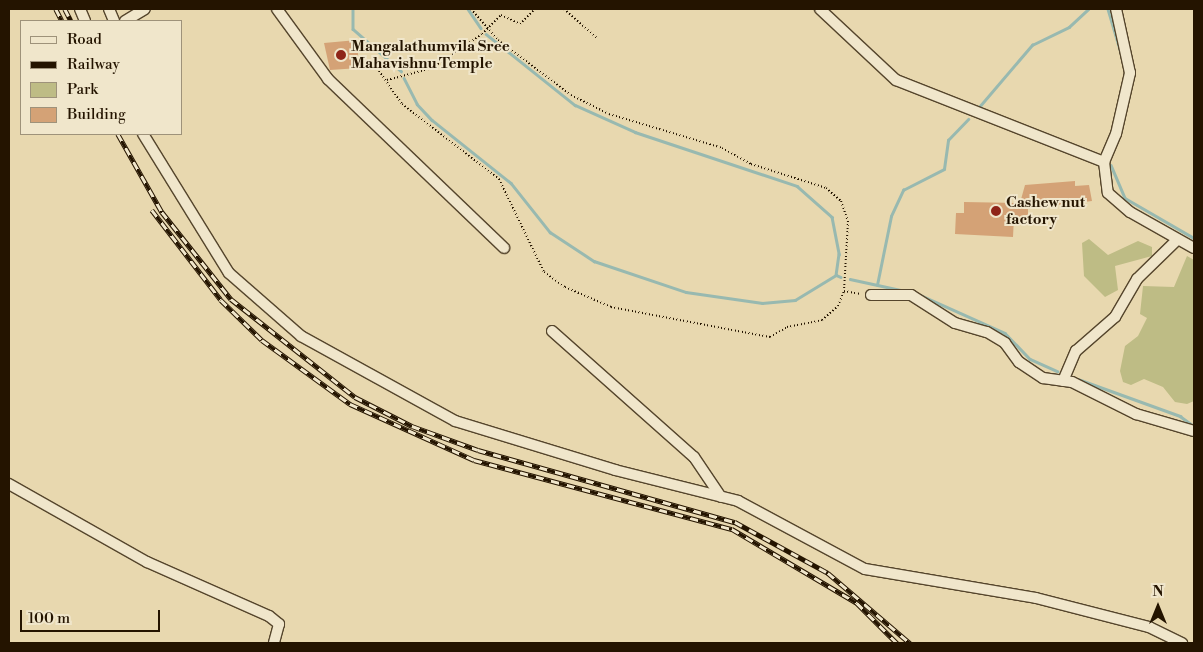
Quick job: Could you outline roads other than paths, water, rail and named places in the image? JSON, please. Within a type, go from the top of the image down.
[{"type":"street","points":[[127,20],[145,9]]},
{"type":"street","points":[[277,9],[328,79],[504,248]]},
{"type":"street","points":[[820,9],[896,80],[1104,162]]},
{"type":"street","points":[[1116,9],[1130,73],[1116,134],[1104,162],[1108,193],[1177,240],[1194,248]]},
{"type":"street","points":[[144,135],[229,273],[301,336],[455,421],[738,501],[866,569],[1036,598],[1149,627],[1182,643]]},
{"type":"street","points":[[1063,380],[1076,352],[1115,317],[1137,279],[1177,240]]},
{"type":"street","points":[[871,295],[911,295],[955,323],[987,332],[1005,342],[1034,373],[1063,380],[1136,414],[1194,431]]},
{"type":"street","points":[[552,331],[694,457],[721,497]]},
{"type":"street","points":[[9,484],[147,562],[269,616],[279,624],[274,643]]},
{"type":"waterway","points":[[353,9],[353,29],[401,71]]},
{"type":"waterway","points":[[468,9],[481,28]]},
{"type":"waterway","points":[[979,107],[1032,45],[1069,27],[1088,9]]},
{"type":"waterway","points":[[1108,9],[1121,53]]},
{"type":"waterway","points":[[486,34],[575,105],[635,132],[797,186],[832,217],[839,254],[836,275],[841,277]]},
{"type":"waterway","points":[[404,78],[417,104],[432,120],[511,183],[550,232],[594,261],[686,292],[762,303],[795,300],[836,275]]},
{"type":"waterway","points":[[877,285],[891,216],[903,190],[944,169],[948,140],[968,119]]},
{"type":"waterway","points":[[1111,165],[1125,198],[1194,238]]},
{"type":"waterway","points":[[850,279],[905,291]]},
{"type":"waterway","points":[[920,295],[1005,333],[1030,359],[1057,371]]},
{"type":"waterway","points":[[1078,379],[1180,416],[1194,426]]},
{"type":"railway","points":[[56,9],[62,20]]},
{"type":"railway","points":[[65,9],[70,20]]},
{"type":"railway","points":[[119,135],[162,212],[231,299],[355,397],[412,426],[478,450],[735,522],[828,573],[910,643]]},
{"type":"railway","points":[[152,210],[221,300],[262,340],[350,404],[474,460],[732,529],[857,603],[897,643]]},
{"type":"place","name":"Mangalathumvila Sree Mahavishnu Temple","points":[[341,55]]},
{"type":"place","name":"Cashew nut factory","points":[[996,211]]}]
